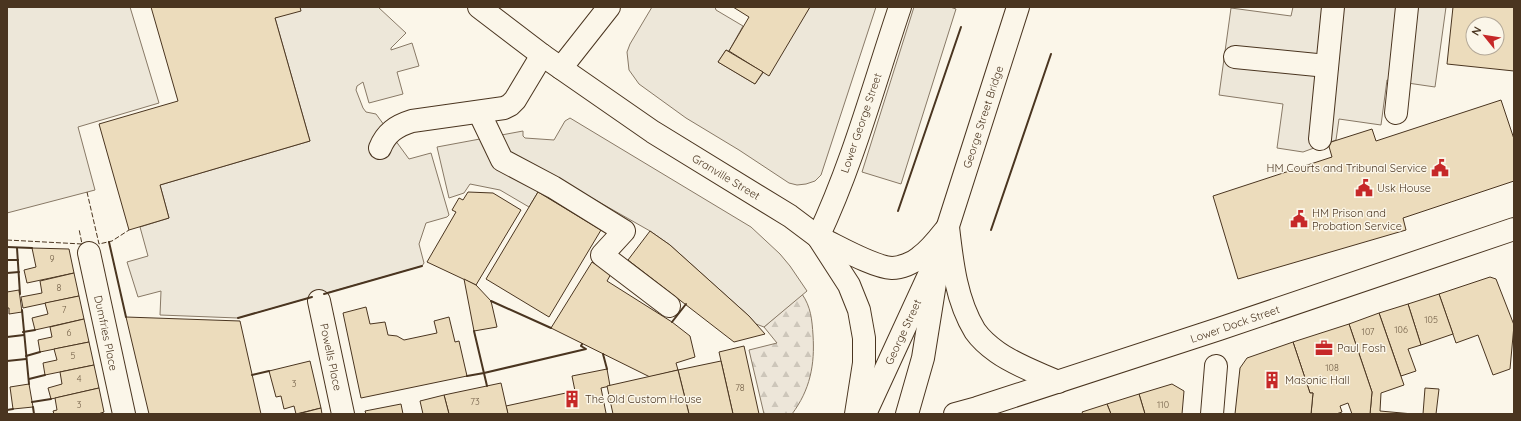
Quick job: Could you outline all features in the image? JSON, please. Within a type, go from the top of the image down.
[{"type":"street","name":"Granville Street","points":[[479,7],[542,55],[653,132],[790,216],[818,236],[849,285],[859,310],[864,338],[864,363],[856,414]]},
{"type":"street","points":[[561,68],[609,7]]},
{"type":"street","name":"Lower George Street","points":[[818,236],[829,214],[846,170],[900,7]]},
{"type":"street","name":"George Street Bridge","points":[[948,227],[1018,7]]},
{"type":"street","points":[[1320,139],[1333,7]]},
{"type":"street","points":[[1396,113],[1407,7]]},
{"type":"street","points":[[380,148],[382,142],[391,131],[412,121],[504,108],[510,105],[542,55]]},
{"type":"street","points":[[1235,57],[1327,66]]},
{"type":"street","points":[[479,112],[502,160],[552,187],[624,231],[602,255],[669,306]]},
{"type":"street","points":[[818,236],[855,255],[892,268],[910,264],[919,258],[928,251],[948,227]]},
{"type":"street","points":[[948,227],[952,264],[963,305],[976,332],[998,352],[1029,369],[1058,382]]},
{"type":"street","name":"George Street","points":[[865,414],[940,251],[948,227]]},
{"type":"street","name":"Lower Dock Street","points":[[955,414],[1219,329],[1514,229]]},
{"type":"street","name":"George Street","points":[[907,414],[923,358],[940,251]]},
{"type":"street","name":"Dumfries Place","points":[[89,253],[124,414]]},
{"type":"street","name":"Powells Place","points":[[319,301],[343,414]]},
{"type":"street","points":[[1212,414],[1216,366]]},
{"type":"green space","points":[[802,294],[809,309],[813,335],[813,357],[810,377],[803,396],[792,414],[764,414],[749,350],[777,343],[764,327]]},
{"type":"shaded area","points":[[7,7],[130,7],[159,103],[78,127],[95,190],[7,213]]},
{"type":"shaded area","points":[[300,7],[378,7],[406,33],[391,48],[391,50],[412,43],[419,66],[397,72],[403,94],[369,103],[363,82],[357,86],[356,90],[366,112],[376,114],[409,159],[431,153],[449,215],[447,217],[426,223],[419,244],[424,263],[422,266],[238,318],[160,315],[161,291],[138,297],[127,262],[148,256],[140,227],[169,218],[160,185],[310,141],[275,18]]},
{"type":"shaded area","points":[[652,7],[715,7],[716,10],[743,26],[729,51],[726,50],[718,62],[755,84],[810,7],[876,7],[821,175],[815,181],[797,185],[789,183],[739,150],[686,118],[639,84],[629,70],[627,52],[630,44]]},
{"type":"shaded area","points":[[914,7],[950,7],[956,9],[901,184],[862,172]]},
{"type":"shaded area","points":[[1293,7],[1446,7],[1435,87],[1387,80],[1381,125],[1339,119],[1336,140],[1303,152],[1277,148],[1283,104],[1219,95],[1231,8],[1291,16]]},
{"type":"shaded area","points":[[570,118],[751,227],[780,254],[807,291],[764,327],[756,324],[670,245],[650,231],[562,181],[540,194],[538,192],[529,207],[500,190],[470,184],[464,193],[449,198],[437,147],[523,131],[523,136],[525,138],[554,140],[565,121]]},
{"type":"building","points":[[151,7],[300,7],[301,11],[275,18],[310,141],[160,185],[169,218],[129,230],[99,124],[178,101]]},
{"type":"building","points":[[733,7],[810,7],[769,76],[729,51],[749,17]]},
{"type":"building","points":[[1453,7],[1514,7],[1514,71],[1447,64]]},
{"type":"building","points":[[726,50],[763,72],[755,84],[718,62]]},
{"type":"building","name":"Usk House","points":[[1501,100],[1514,139],[1514,181],[1403,218],[1406,230],[1238,279],[1213,196],[1332,157],[1328,143],[1372,129],[1376,141]]},
{"type":"building","points":[[468,192],[493,193],[521,210],[476,285],[427,262],[456,212],[452,210],[459,198],[463,200]]},
{"type":"building","points":[[538,192],[601,230],[549,317],[486,279]]},
{"type":"building","points":[[650,231],[670,245],[749,316],[765,334],[734,342],[628,260]]},
{"type":"building","points":[[32,248],[69,249],[74,273],[27,283],[24,270],[36,267]]},
{"type":"building","points":[[592,262],[611,274],[607,281],[672,322],[690,336],[695,357],[676,363],[678,370],[650,377],[551,328]]},
{"type":"building","points":[[74,273],[79,296],[23,308],[21,297],[42,293],[40,281]]},
{"type":"building","points":[[1490,277],[1496,279],[1514,325],[1510,369],[1493,375],[1478,335],[1456,343],[1439,294]]},
{"type":"building","points":[[464,279],[476,285],[491,301],[497,327],[474,331]]},
{"type":"building","points":[[19,290],[22,312],[9,314],[9,308],[7,308],[7,292]]},
{"type":"building","points":[[1439,294],[1453,334],[1421,345],[1408,304]]},
{"type":"building","points":[[79,296],[84,319],[35,330],[32,318],[48,314],[45,303]]},
{"type":"building","points":[[1408,304],[1421,345],[1408,349],[1416,371],[1401,376],[1379,313]]},
{"type":"building","points":[[366,307],[370,324],[385,322],[388,335],[397,336],[404,340],[437,333],[434,321],[449,317],[455,342],[459,341],[467,376],[361,398],[343,313]]},
{"type":"building","points":[[1379,313],[1404,385],[1381,393],[1380,411],[1413,414],[1370,414],[1372,392],[1349,324]]},
{"type":"building","points":[[126,317],[240,321],[261,414],[149,414]]},
{"type":"building","points":[[84,319],[89,342],[40,352],[38,340],[52,337],[50,327]]},
{"type":"building","points":[[1349,324],[1372,392],[1370,414],[1352,414],[1348,403],[1340,406],[1342,412],[1336,414],[1311,414],[1313,393],[1310,393],[1293,342]]},
{"type":"building","points":[[89,342],[94,365],[45,375],[43,363],[57,360],[54,349]]},
{"type":"building","name":"Masonic Hall","points":[[1293,342],[1310,393],[1313,393],[1311,414],[1235,414],[1240,368],[1247,358]]},
{"type":"building","points":[[744,346],[759,414],[733,414],[719,352]]},
{"type":"building","points":[[310,361],[321,408],[296,414],[294,406],[284,409],[281,396],[276,397],[269,371]]},
{"type":"building","points":[[721,361],[733,414],[689,414],[678,370]]},
{"type":"building","points":[[94,365],[99,388],[51,399],[48,388],[62,384],[60,372]]},
{"type":"building","name":"The Old Custom House","points":[[607,369],[610,386],[601,388],[607,414],[508,414],[506,406],[575,391],[572,376]]},
{"type":"building","points":[[678,370],[689,414],[613,414],[607,386]]},
{"type":"building","points":[[501,383],[508,414],[449,414],[444,395]]},
{"type":"building","points":[[29,384],[33,407],[13,409],[10,387]]},
{"type":"building","points":[[1172,384],[1184,391],[1182,414],[1145,414],[1139,394]]},
{"type":"building","points":[[99,388],[104,412],[98,414],[54,414],[53,411],[57,410],[55,398]]},
{"type":"building","points":[[1425,388],[1439,389],[1436,414],[1423,414]]},
{"type":"building","points":[[1139,394],[1145,414],[1111,414],[1107,404]]},
{"type":"building","points":[[444,395],[449,414],[423,414],[420,401]]},
{"type":"building","points":[[401,404],[403,414],[366,414],[365,411]]},
{"type":"building","points":[[1107,404],[1111,414],[1083,414],[1082,412]]},
{"type":"building","points":[[321,408],[322,414],[298,414]]},
{"type":"fence","points":[[87,192],[99,244],[112,241],[129,230]]},
{"type":"fence","points":[[7,240],[82,244],[79,229]]},
{"type":"wall","points":[[898,211],[961,27]]},
{"type":"wall","points":[[991,230],[1051,54]]},
{"type":"wall","points":[[109,242],[126,317]]},
{"type":"wall","points":[[7,247],[32,248]]},
{"type":"wall","points":[[17,248],[20,294]]},
{"type":"wall","points":[[7,260],[18,260]]},
{"type":"wall","points":[[324,294],[422,266]]},
{"type":"wall","points":[[7,273],[19,272]]},
{"type":"wall","points":[[238,318],[312,297]]},
{"type":"wall","points":[[491,301],[551,328]]},
{"type":"wall","points":[[672,322],[686,304]]},
{"type":"wall","points":[[22,310],[29,384]]},
{"type":"wall","points":[[23,332],[35,330]]},
{"type":"wall","points":[[474,331],[487,386]]},
{"type":"wall","points":[[7,337],[24,335]]},
{"type":"wall","points":[[467,376],[586,349],[581,346],[582,344]]},
{"type":"wall","points":[[26,356],[40,352]]},
{"type":"wall","points":[[603,354],[607,369]]},
{"type":"wall","points":[[7,361],[26,359]]},
{"type":"wall","points":[[252,375],[269,371]]},
{"type":"wall","points":[[29,379],[45,375]]},
{"type":"wall","points":[[32,402],[51,399]]},
{"type":"wall","points":[[33,407],[34,414]]},
{"type":"wall","points":[[7,410],[13,409]]},
{"type":"place","name":"HM Courts and Tribunal Service","points":[[1440,168]]},
{"type":"place","name":"Usk House","points":[[1364,188]]},
{"type":"place","name":"HM Prison and Probation Service","points":[[1299,219]]},
{"type":"place","name":"Paul Fosh","points":[[1324,348]]},
{"type":"place","name":"Masonic Hall","points":[[1272,380]]},
{"type":"place","name":"The Old Custom House","points":[[572,399]]}]
